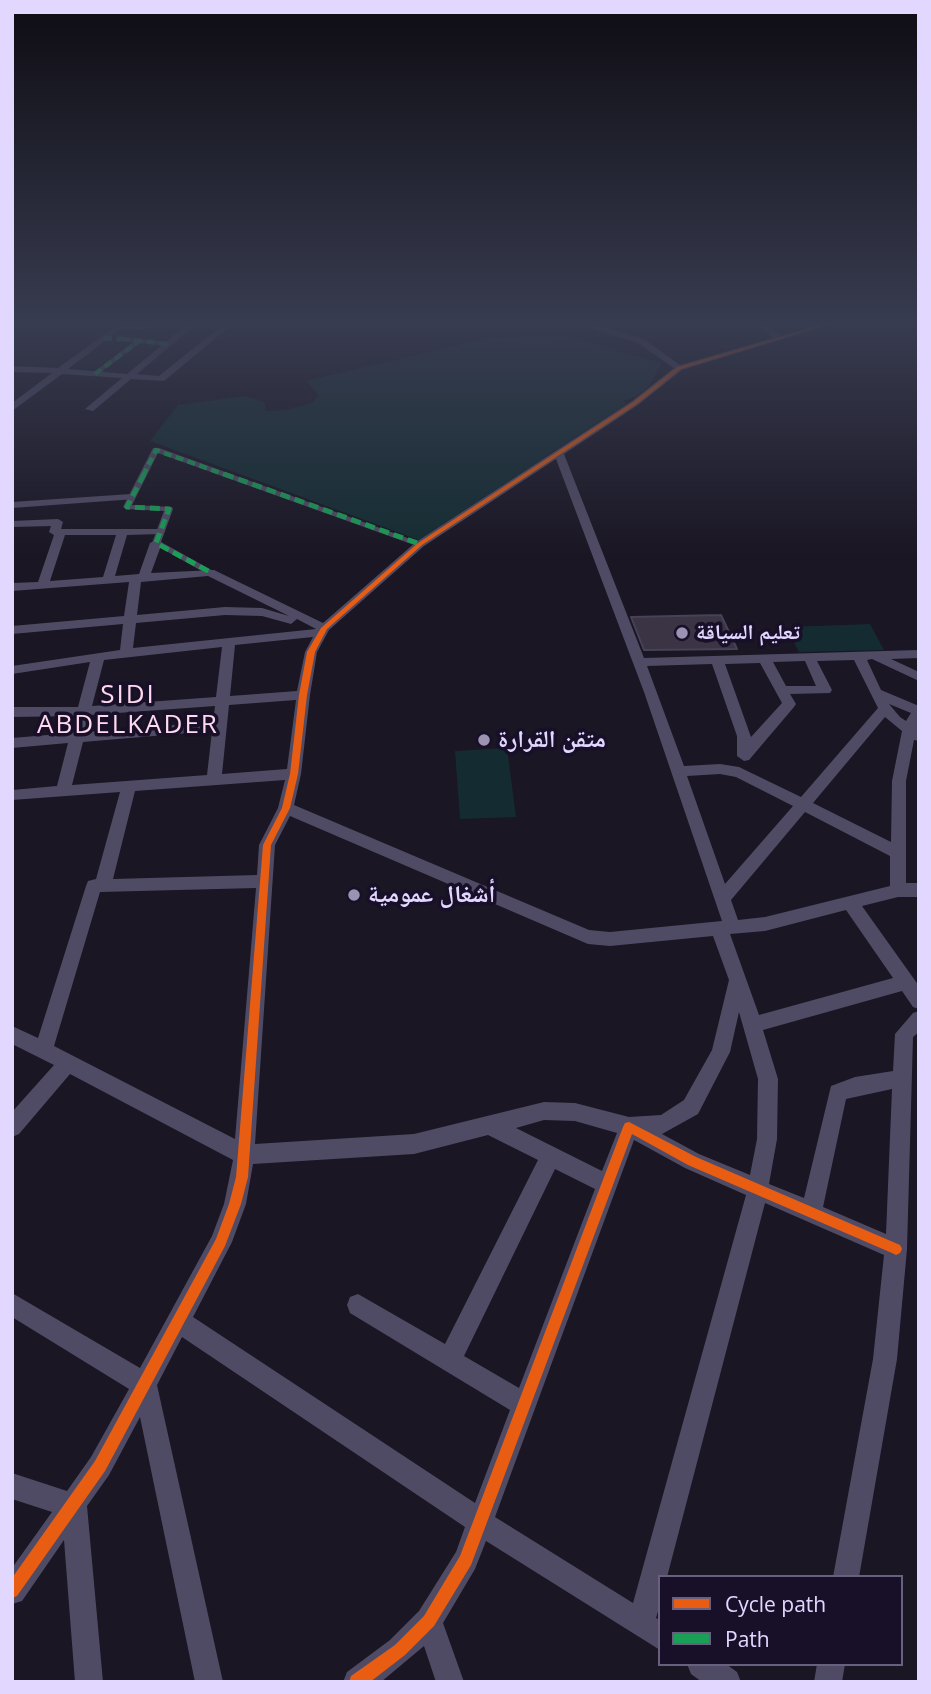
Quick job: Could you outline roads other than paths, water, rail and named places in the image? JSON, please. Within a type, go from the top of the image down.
[{"type":"street","points":[[90,409],[99,401]]},
{"type":"street","points":[[12,1591],[100,1466],[222,1242],[242,1177],[267,845],[286,808],[294,774],[303,695],[312,652],[323,630],[421,544],[637,401]]},
{"type":"street","points":[[125,653],[129,619],[139,579],[169,509],[127,507],[156,450],[421,544]]},
{"type":"street","points":[[559,454],[640,662],[723,898],[726,928],[738,979],[768,1079],[767,1139],[758,1189],[663,1575]]},
{"type":"street","points":[[12,505],[131,497]]},
{"type":"street","points":[[12,524],[58,522],[54,532],[122,532],[158,537],[210,572],[323,630]]},
{"type":"street","points":[[42,586],[61,532]]},
{"type":"street","points":[[108,581],[122,532]]},
{"type":"street","points":[[12,587],[210,572]]},
{"type":"street","points":[[12,630],[225,611],[250,612],[323,630]]},
{"type":"street","points":[[12,670],[125,653],[323,630]]},
{"type":"street","points":[[214,781],[229,640]]},
{"type":"street","points":[[640,662],[919,654]]},
{"type":"street","points":[[866,656],[919,677]]},
{"type":"street","points":[[866,656],[876,693],[885,708],[914,733]]},
{"type":"street","points":[[63,791],[98,657]]},
{"type":"street","points":[[781,690],[825,690],[810,657]]},
{"type":"street","points":[[745,753],[789,704],[764,658]]},
{"type":"street","points":[[717,660],[744,736],[745,753],[739,772]]},
{"type":"street","points":[[876,693],[919,712],[899,781],[898,890]]},
{"type":"street","points":[[12,712],[85,711],[303,695]]},
{"type":"street","points":[[723,898],[885,708]]},
{"type":"street","points":[[12,743],[219,726]]},
{"type":"street","points":[[679,771],[720,769],[739,772],[897,852]]},
{"type":"street","points":[[12,795],[294,774]]},
{"type":"street","points":[[103,885],[129,787]]},
{"type":"street","points":[[286,808],[588,937],[610,939],[797,918],[898,890],[919,890]]},
{"type":"street","points":[[43,1051],[94,886],[263,881]]},
{"type":"street","points":[[850,902],[919,1001]]},
{"type":"street","points":[[629,1127],[664,1124],[691,1107],[721,1052],[738,979]]},
{"type":"street","points":[[752,1025],[906,982]]},
{"type":"street","points":[[846,1575],[885,1359],[896,1249],[904,1034],[919,1019]]},
{"type":"street","points":[[12,1034],[243,1154],[414,1144],[544,1111],[576,1112],[629,1127],[663,1147],[896,1249]]},
{"type":"street","points":[[12,1127],[68,1063]]},
{"type":"street","points":[[811,1212],[838,1093],[855,1086],[901,1079]]},
{"type":"street","points":[[487,1124],[607,1184]]},
{"type":"street","points":[[357,1682],[400,1650],[429,1621],[466,1560],[629,1127]]},
{"type":"street","points":[[449,1361],[551,1156]]},
{"type":"street","points":[[12,1304],[145,1385],[209,1682]]},
{"type":"street","points":[[358,1305],[524,1405]]},
{"type":"street","points":[[180,1322],[480,1522],[650,1630],[658,1597]]},
{"type":"street","points":[[12,1486],[74,1506]]},
{"type":"street","points":[[74,1506],[89,1682]]},
{"type":"street","points":[[429,1621],[450,1682]]},
{"type":"street","points":[[703,1666],[727,1682]]},
{"type":"place","name":"تعليم السياقة","points":[[682,633]]},
{"type":"place","name":"متقن القرارة","points":[[484,740]]},
{"type":"place","name":"أشغال عمومية","points":[[354,895]]},
{"type":"district","name":"SIDI ABDELKADER","points":[[128,711]]}]
